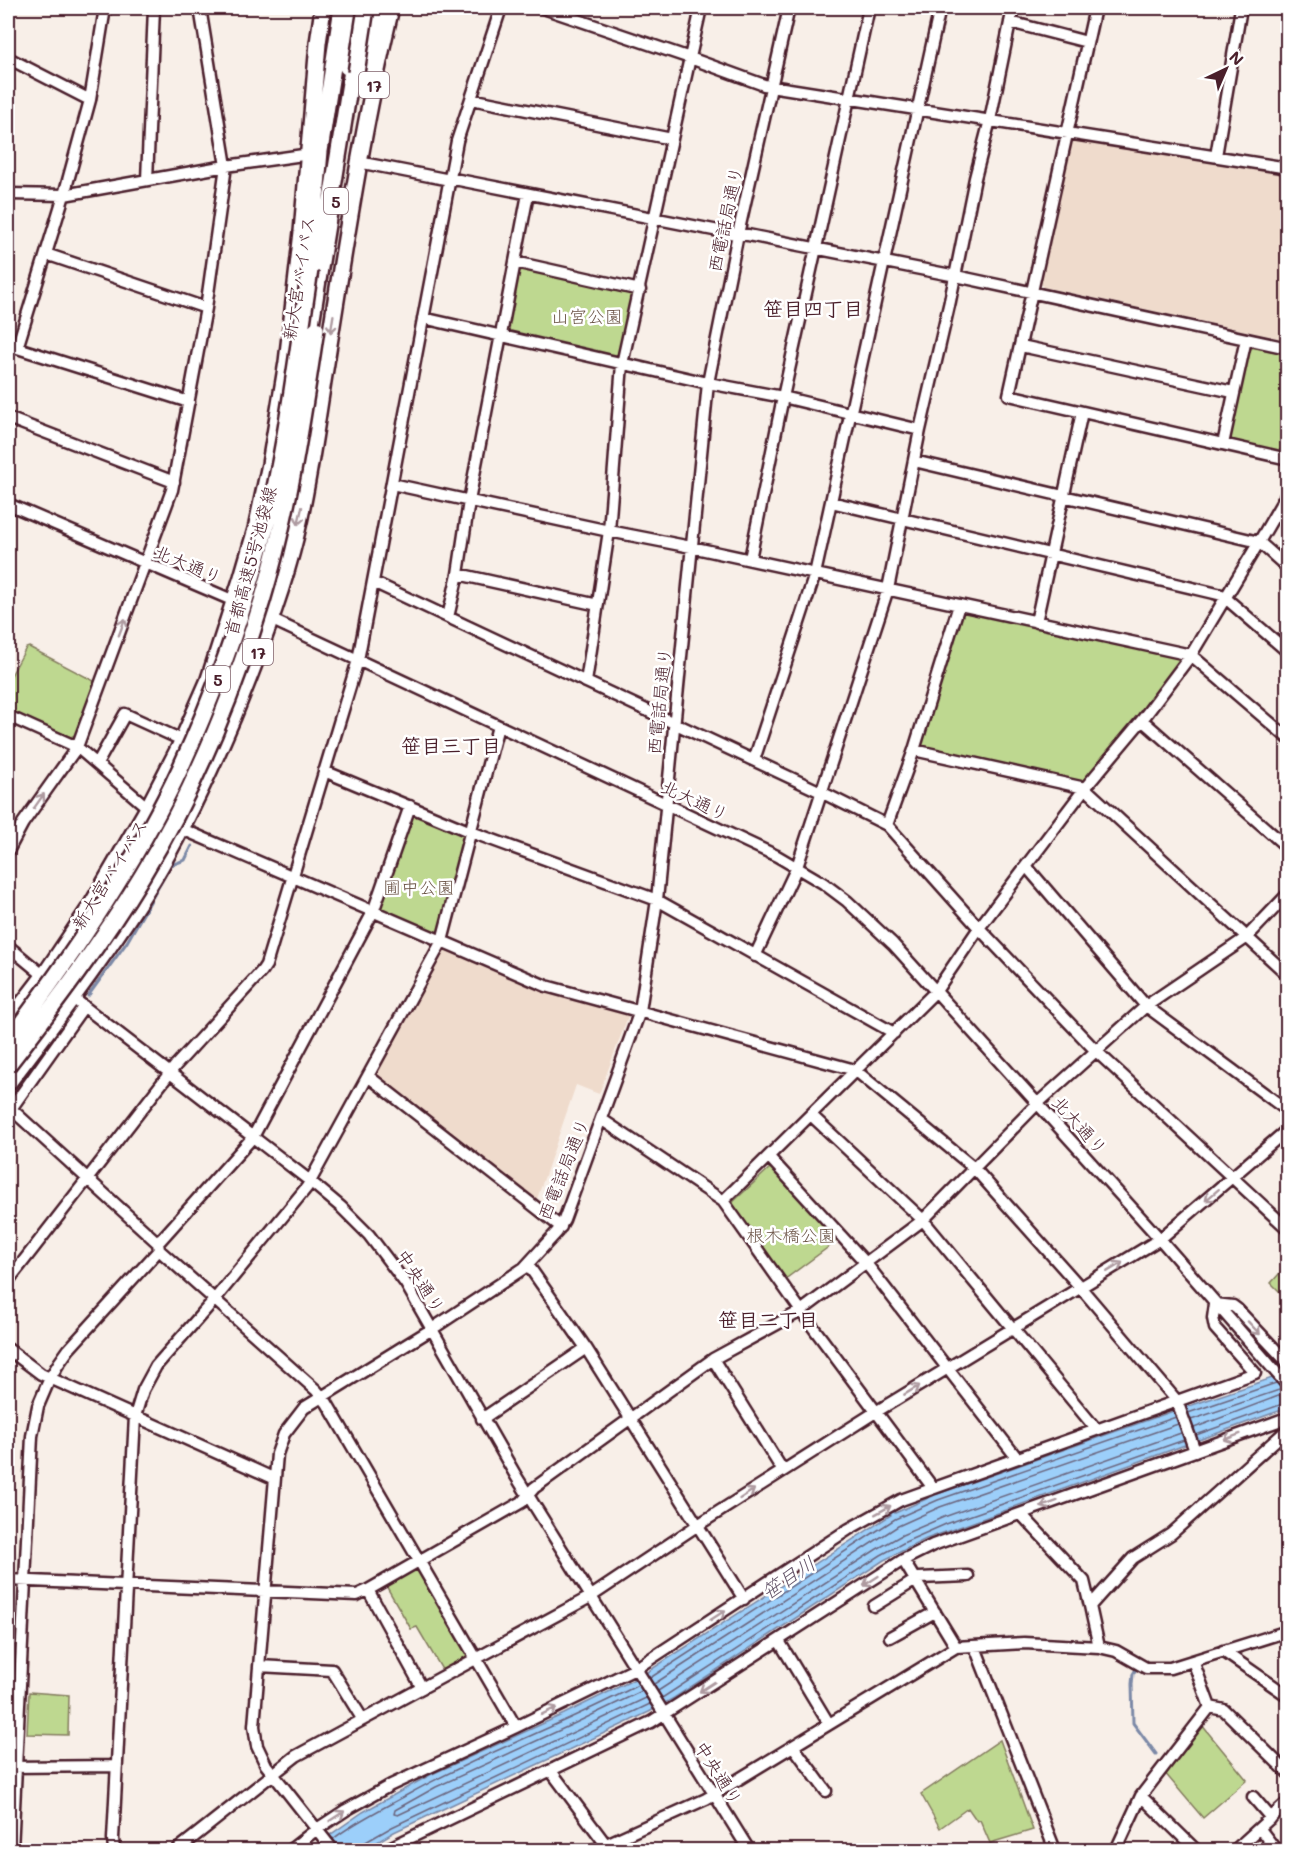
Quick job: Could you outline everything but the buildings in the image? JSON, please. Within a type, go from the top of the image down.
[{"type":"highway","name":"17","points":[[8,1023],[44,976],[96,897],[149,806],[173,759],[208,682],[256,529],[270,464],[296,290],[323,8]]},
{"type":"highway","points":[[310,154],[335,8]]},
{"type":"highway","points":[[310,270],[320,151],[342,8]]},
{"type":"highway","name":"首都高速5号池袋線","points":[[8,1041],[126,868],[180,769],[231,643],[263,537],[278,471],[354,8]]},
{"type":"highway","name":"新大宮バイパス","points":[[354,8],[282,474],[267,553],[288,475],[361,8]]},
{"type":"highway","points":[[353,63],[368,8]]},
{"type":"highway","name":"首都高速5号池袋線","points":[[8,1065],[81,967],[142,875],[196,775],[230,694],[262,601],[294,476],[368,8]]},
{"type":"highway","points":[[316,329],[332,266],[376,8]]},
{"type":"highway","name":"17","points":[[8,1083],[78,1002],[154,878],[208,775],[242,695],[270,619],[295,538],[310,471],[358,162],[389,8]]},
{"type":"highway","name":"17","points":[[187,773],[213,721],[235,656]]},
{"type":"highway","points":[[173,759],[172,777],[180,787],[193,788],[208,775]]},
{"type":"highway","points":[[149,806],[163,794],[176,795],[185,803],[184,824]]},
{"type":"highway","name":"新大宮バイパス","points":[[76,959],[169,807]]},
{"type":"highway","points":[[8,1049],[29,1024],[8,1057]]},
{"type":"street","points":[[105,8],[90,100],[64,195],[46,254],[12,347],[189,402]]},
{"type":"street","points":[[147,180],[154,8]]},
{"type":"street","points":[[8,850],[23,823],[78,747],[174,482],[206,308],[226,166],[200,8]]},
{"type":"street","points":[[8,1281],[171,1072],[264,968],[358,660],[458,141],[501,8]]},
{"type":"street","points":[[543,8],[764,85],[1287,168]]},
{"type":"street","points":[[586,682],[609,531],[622,364],[701,8]]},
{"type":"street","name":"西電話局通り","points":[[333,1851],[260,1756],[255,1735],[276,1454],[284,1434],[304,1408],[432,1329],[528,1265],[561,1227],[640,1011],[657,900],[708,383],[738,234],[789,8]]},
{"type":"street","points":[[750,560],[815,248],[869,8]]},
{"type":"street","points":[[754,760],[815,574],[940,8]]},
{"type":"street","points":[[755,956],[797,867],[888,589],[920,430],[956,276],[975,178],[990,120],[1013,8]]},
{"type":"street","points":[[1095,8],[1009,395],[1287,459]]},
{"type":"street","points":[[1216,156],[1241,8]]},
{"type":"street","points":[[1010,22],[1087,42]]},
{"type":"street","points":[[8,58],[90,100]]},
{"type":"street","points":[[471,99],[672,139]]},
{"type":"street","points":[[8,194],[64,195],[226,166],[310,154]]},
{"type":"street","points":[[358,162],[884,261],[1287,348]]},
{"type":"street","points":[[448,617],[458,574],[528,194]]},
{"type":"street","points":[[46,254],[206,308]]},
{"type":"street","points":[[515,262],[640,290]]},
{"type":"street","points":[[423,318],[708,383],[852,412],[920,430]]},
{"type":"street","points":[[1223,444],[1246,339]]},
{"type":"street","points":[[1021,346],[1233,392]]},
{"type":"street","points":[[1036,621],[1082,412]]},
{"type":"street","points":[[8,418],[174,482]]},
{"type":"street","points":[[914,461],[1259,542],[1287,568]]},
{"type":"street","points":[[392,484],[1191,655],[1287,738]]},
{"type":"street","points":[[723,1201],[936,991],[979,928],[1085,788],[1142,720],[1191,655],[1287,492]]},
{"type":"street","points":[[831,502],[1222,595],[1287,652]]},
{"type":"street","name":"北大通り","points":[[8,504],[233,601],[777,856],[847,901],[871,922],[1038,1103],[1287,1386]]},
{"type":"street","points":[[458,574],[598,605]]},
{"type":"street","points":[[373,582],[754,760],[887,825],[979,928],[1096,1051],[1287,1229]]},
{"type":"street","points":[[887,825],[914,750],[959,605]]},
{"type":"street","points":[[97,764],[125,714],[182,741]]},
{"type":"street","points":[[8,717],[78,747],[149,806]]},
{"type":"street","points":[[1142,720],[1287,848]]},
{"type":"street","points":[[114,1851],[135,1416],[143,1390],[156,1366],[215,1299],[310,1181],[442,941],[498,726]]},
{"type":"street","points":[[914,750],[1085,788],[1287,975]]},
{"type":"street","points":[[324,771],[471,832],[657,900],[894,1034]]},
{"type":"street","points":[[12,1851],[11,1767],[32,1436],[38,1406],[50,1378],[69,1349],[252,1137],[373,912],[410,806]]},
{"type":"street","points":[[184,824],[292,877],[546,986],[855,1070],[975,1168],[1178,1402],[1194,1450]]},
{"type":"street","points":[[1026,866],[1146,1006],[1287,1111]]},
{"type":"street","points":[[8,1580],[265,1593],[357,1595],[368,1590],[522,1502],[534,1488],[712,1359],[801,1311],[923,1220],[1038,1103],[1146,1006],[1246,938],[1287,894]]},
{"type":"street","name":"中央通り","points":[[8,946],[310,1181],[341,1207],[382,1251],[406,1284],[528,1496],[749,1851]]},
{"type":"street","points":[[78,1002],[9,1110],[87,1178],[322,1397],[516,1727]]},
{"type":"street","points":[[368,1076],[561,1227]]},
{"type":"street","points":[[811,1115],[923,1220],[1096,1429]]},
{"type":"street","points":[[601,1119],[723,1201],[801,1311],[933,1488]]},
{"type":"street","points":[[177,1851],[296,1756],[590,1597],[876,1411],[1160,1239],[1287,1129]]},
{"type":"street","points":[[769,1156],[865,1262],[1017,1458]]},
{"type":"street","points":[[528,1265],[586,1348],[744,1599]]},
{"type":"street","points":[[290,1851],[346,1810],[391,1785],[636,1670],[849,1529],[901,1500],[1255,1373],[1215,1328],[1213,1318],[1215,1304],[1233,1306],[1237,1309],[1287,1362]]},
{"type":"street","points":[[482,1419],[586,1348]]},
{"type":"street","points":[[8,1349],[41,1374],[273,1478]]},
{"type":"street","points":[[712,1359],[783,1471]]},
{"type":"street","points":[[385,1851],[663,1714],[903,1560],[933,1545],[1194,1450],[1281,1420],[1287,1420]]},
{"type":"street","points":[[1090,1606],[1133,1558],[1172,1534],[1287,1429]]},
{"type":"street","points":[[1021,1514],[1084,1581],[1099,1647]]},
{"type":"street","points":[[903,1560],[956,1647]]},
{"type":"street","points":[[874,1606],[920,1578],[969,1576]]},
{"type":"street","points":[[368,1590],[422,1688]]},
{"type":"street","points":[[890,1637],[934,1612]]},
{"type":"street","points":[[592,1851],[608,1848],[713,1795],[956,1647],[1024,1643],[1099,1647],[1116,1652],[1146,1668],[1170,1668],[1287,1631]]},
{"type":"street","points":[[779,1641],[829,1724]]},
{"type":"street","points":[[975,1647],[1055,1851]]},
{"type":"street","points":[[1223,1651],[1287,1696]]},
{"type":"street","points":[[1193,1661],[1210,1707]]},
{"type":"street","points":[[259,1666],[332,1670],[363,1720]]},
{"type":"street","points":[[1210,1707],[1224,1710],[1287,1773]]},
{"type":"street","points":[[1116,1851],[1141,1796],[1210,1707]]},
{"type":"street","points":[[793,1746],[826,1791]]},
{"type":"street","points":[[11,1767],[117,1766]]},
{"type":"street","points":[[550,1771],[608,1848]]},
{"type":"street","points":[[1141,1796],[1196,1851]]},
{"type":"street","points":[[1253,1797],[1271,1818]]},
{"type":"street","points":[[1235,1851],[1287,1802]]},
{"type":"street","points":[[1260,1829],[1276,1851]]},
{"type":"shaded area","points":[[1074,141],[1287,175],[1287,340],[1043,287],[1039,281],[1070,143]]},
{"type":"shaded area","points":[[445,949],[542,989],[629,1014],[599,1094],[576,1085],[536,1202],[377,1076],[376,1070],[442,950]]},
{"type":"green space","name":"山宮公園","points":[[522,268],[634,294],[620,355],[616,358],[512,334],[507,330],[518,272]]},
{"type":"green space","points":[[1253,347],[1287,354],[1287,454],[1233,441],[1230,436],[1249,351]]},
{"type":"green space","points":[[959,605],[1191,655],[1085,788],[914,750]]},
{"type":"green space","points":[[29,647],[96,684],[75,735],[71,737],[8,711],[8,681],[26,648]]},
{"type":"green space","name":"圃中公園","points":[[414,813],[463,833],[466,838],[438,933],[379,911],[378,907],[409,816]]},
{"type":"green space","name":"根木橋公園","points":[[772,1166],[838,1240],[784,1280],[731,1207],[734,1201]]},
{"type":"green space","points":[[1287,1265],[1287,1299],[1271,1283]]},
{"type":"green space","points":[[418,1565],[471,1657],[444,1673],[417,1627],[411,1629],[385,1584]]},
{"type":"green space","points":[[29,1692],[69,1695],[68,1735],[27,1734]]},
{"type":"green space","points":[[1201,1724],[1247,1780],[1203,1818],[1164,1772]]},
{"type":"green space","points":[[1000,1740],[1033,1830],[990,1843],[980,1820],[977,1821],[968,1808],[940,1828],[921,1794]]},
{"type":"water","name":"笹目川","points":[[1287,1373],[1287,1408],[1014,1507],[1015,1511],[1012,1508],[926,1539],[884,1560],[674,1698],[649,1712],[394,1832],[364,1850],[309,1850],[310,1843],[314,1846],[363,1812],[430,1775],[641,1676],[891,1515],[892,1510],[895,1513],[933,1496],[936,1492],[938,1494],[1185,1407],[1187,1403],[1189,1406]]},
{"type":"waterway","points":[[88,996],[127,942],[171,865],[185,860],[192,846]]},
{"type":"waterway","points":[[1138,1666],[1133,1674],[1132,1684],[1133,1723],[1156,1754]]},
{"type":"district","name":"笹目四丁目","points":[[813,308]]},
{"type":"district","name":"笹目三丁目","points":[[451,745]]},
{"type":"district","name":"笹目二丁目","points":[[768,1319]]}]
